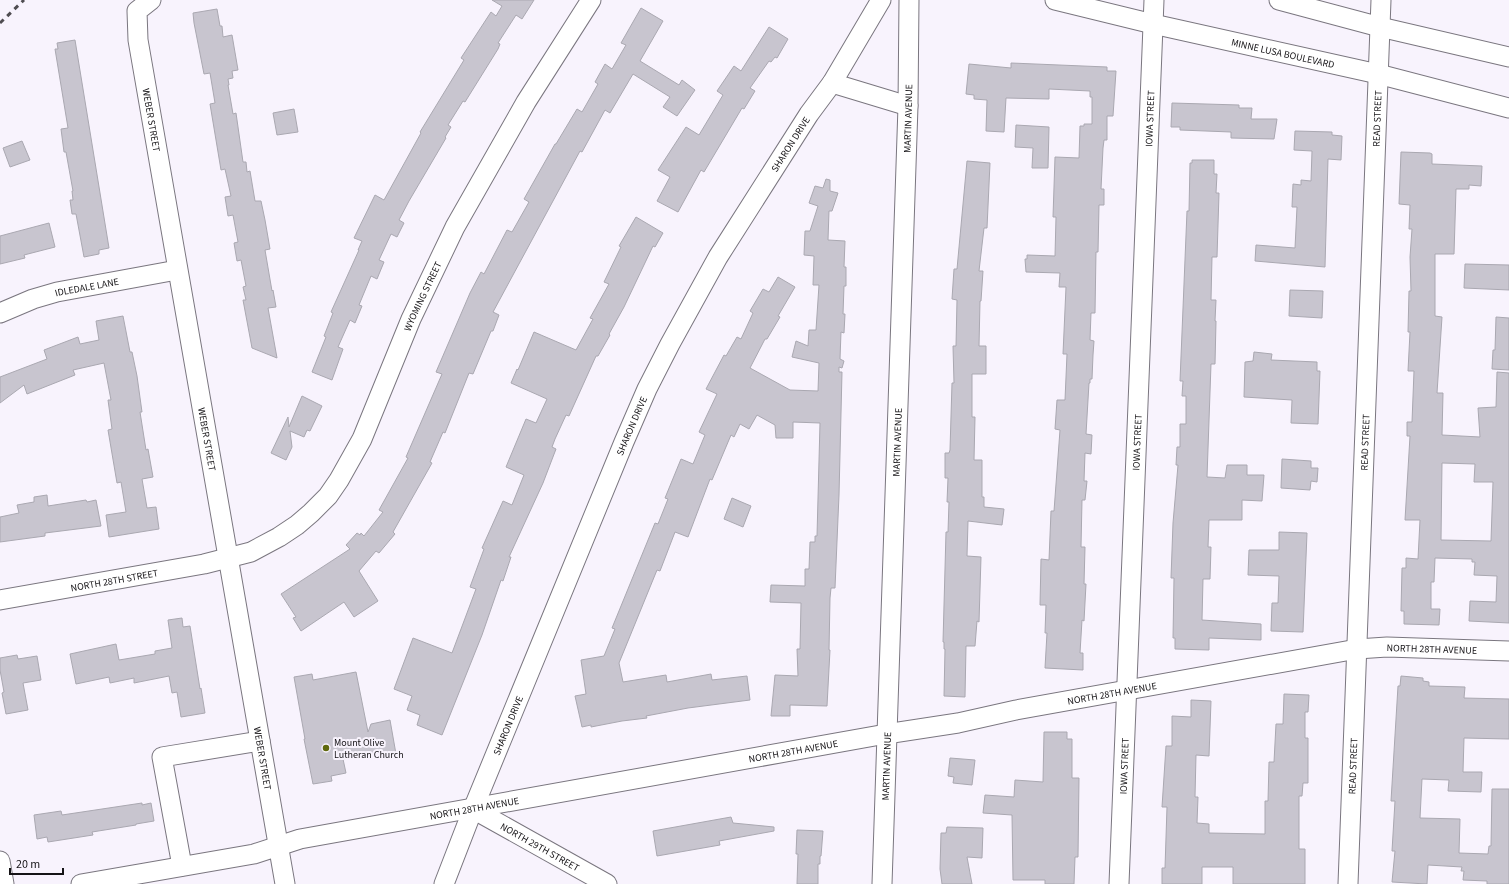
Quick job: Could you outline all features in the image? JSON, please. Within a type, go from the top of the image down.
[{"type":"street","name":"WEBER STREET","points":[[150,0],[137,11],[138,40],[285,884]]},
{"type":"street","name":"WYOMING STREET","points":[[228,558],[251,552],[297,526],[328,496],[339,480],[362,439],[411,319],[455,227],[526,102],[591,0]]},
{"type":"street","name":"SHARON DRIVE","points":[[444,884],[473,809],[647,389],[718,257],[808,114],[832,83],[881,0]]},
{"type":"street","name":"MARTIN AVENUE","points":[[882,884],[908,106],[909,0]]},
{"type":"street","name":"MINNE LUSA BOULEVARD","points":[[1055,0],[1153,24],[1378,74],[1509,108]]},
{"type":"street","name":"IOWA STREET","points":[[1119,884],[1128,690],[1154,0]]},
{"type":"street","points":[[1279,0],[1509,57]]},
{"type":"street","name":"READ STREET","points":[[1348,884],[1381,0]]},
{"type":"street","points":[[832,83],[908,106]]},
{"type":"street","name":"IDLEDALE LANE","points":[[0,314],[33,299],[57,292],[177,270]]},
{"type":"street","name":"NORTH 28TH STREET","points":[[0,600],[204,564],[228,558]]},
{"type":"street","name":"NORTH 28TH AVENUE","points":[[81,884],[254,854],[300,839],[886,734],[958,723],[1016,710],[1357,649],[1388,647],[1509,651]]},
{"type":"street","points":[[182,866],[162,757],[260,741]]},
{"type":"street","name":"NORTH 29TH STREET","points":[[473,809],[607,884]]},
{"type":"street","points":[[0,861],[4,884]]},
{"type":"building","points":[[492,0],[534,0],[522,19],[516,15],[498,43],[500,44],[498,49],[465,102],[463,101],[448,125],[451,127],[445,137],[446,138],[399,220],[404,223],[397,237],[391,234],[379,260],[384,262],[377,279],[371,276],[359,305],[362,306],[355,323],[350,320],[338,347],[343,349],[332,380],[312,372],[326,337],[324,336],[333,313],[331,312],[362,241],[354,238],[375,195],[384,200],[421,133],[420,132],[464,60],[461,58],[491,12],[496,16],[502,6]]},
{"type":"building","points":[[641,8],[663,21],[640,61],[679,85],[682,80],[695,90],[677,116],[663,107],[670,97],[633,74],[610,113],[605,110],[582,152],[580,151],[493,312],[499,315],[493,331],[491,331],[473,374],[469,373],[445,433],[443,432],[430,462],[432,463],[393,532],[395,534],[379,553],[376,551],[359,571],[378,601],[354,617],[344,602],[301,631],[293,618],[296,617],[281,594],[350,549],[346,545],[357,533],[360,535],[361,533],[364,536],[383,512],[379,510],[408,458],[406,457],[442,374],[436,372],[470,293],[481,272],[484,274],[507,230],[512,232],[529,202],[524,199],[577,109],[582,112],[598,84],[595,82],[605,64],[612,69],[626,45],[621,43]]},
{"type":"building","points":[[217,9],[220,26],[222,26],[223,37],[232,35],[238,70],[232,71],[233,78],[228,79],[233,114],[236,113],[243,162],[246,162],[247,172],[250,171],[255,201],[261,201],[270,249],[265,250],[276,307],[268,308],[277,358],[252,348],[243,300],[246,300],[243,287],[246,286],[241,260],[237,261],[234,243],[238,242],[233,215],[228,216],[225,197],[231,196],[225,169],[221,170],[210,104],[215,103],[210,73],[204,74],[194,23],[193,13]]},
{"type":"building","points":[[769,27],[788,39],[777,58],[775,57],[771,62],[769,61],[750,88],[755,91],[744,109],[742,108],[704,172],[701,170],[678,212],[657,201],[670,177],[658,170],[686,127],[699,135],[723,95],[717,91],[734,66],[741,71]]},
{"type":"building","points":[[75,40],[109,248],[99,250],[99,254],[84,257],[76,214],[72,214],[70,200],[73,200],[73,191],[66,152],[64,152],[61,129],[68,128],[55,49],[58,49],[57,43]]},
{"type":"building","points":[[1011,63],[1107,67],[1107,71],[1116,71],[1113,116],[1107,116],[1107,140],[1104,140],[1103,148],[1101,189],[1104,189],[1104,205],[1099,205],[1098,252],[1096,252],[1095,313],[1091,313],[1090,340],[1094,341],[1092,379],[1090,379],[1089,383],[1086,434],[1092,435],[1091,454],[1085,453],[1084,481],[1087,481],[1085,500],[1082,500],[1081,547],[1085,547],[1084,584],[1086,584],[1084,621],[1082,620],[1080,653],[1083,653],[1083,670],[1045,668],[1047,633],[1045,633],[1046,605],[1040,605],[1041,559],[1049,560],[1051,511],[1054,511],[1060,430],[1055,429],[1057,400],[1065,400],[1067,354],[1063,354],[1066,287],[1059,287],[1060,273],[1026,272],[1025,259],[1027,259],[1027,255],[1055,256],[1056,217],[1053,217],[1055,157],[1079,158],[1080,126],[1084,126],[1084,124],[1092,124],[1092,97],[1090,97],[1090,91],[1049,89],[1049,99],[1006,98],[1004,132],[986,131],[987,100],[974,99],[974,95],[966,94],[969,64],[1011,68]]},
{"type":"building","points":[[1172,103],[1239,105],[1239,108],[1252,108],[1251,119],[1277,119],[1274,139],[1231,138],[1231,132],[1180,130],[1180,127],[1171,127]]},
{"type":"building","points":[[294,109],[298,132],[277,135],[273,113]]},
{"type":"building","points":[[1016,125],[1049,127],[1048,168],[1032,168],[1033,148],[1015,147]]},
{"type":"building","points":[[1295,131],[1332,132],[1332,135],[1342,136],[1341,160],[1328,159],[1325,267],[1255,261],[1256,245],[1295,248],[1297,207],[1292,207],[1293,184],[1301,185],[1301,180],[1311,181],[1312,151],[1294,150]]},
{"type":"building","points":[[22,141],[30,160],[10,167],[3,148]]},
{"type":"building","points":[[1401,152],[1430,153],[1432,154],[1432,164],[1482,166],[1481,186],[1469,185],[1469,189],[1456,189],[1454,254],[1435,254],[1435,316],[1442,317],[1437,393],[1443,393],[1442,435],[1480,437],[1478,408],[1496,407],[1497,372],[1509,373],[1509,623],[1469,621],[1470,601],[1496,602],[1497,576],[1474,575],[1475,562],[1472,562],[1472,559],[1435,558],[1434,582],[1431,582],[1431,609],[1440,609],[1439,625],[1404,624],[1404,611],[1401,611],[1402,568],[1406,568],[1406,558],[1418,559],[1420,520],[1405,520],[1410,436],[1407,436],[1407,422],[1412,422],[1414,371],[1408,371],[1410,332],[1408,332],[1409,291],[1411,291],[1410,257],[1412,229],[1409,229],[1410,205],[1399,204]],"holes":[[[1442,463],[1475,464],[1474,482],[1493,482],[1491,541],[1441,540]]]},
{"type":"building","points":[[1192,160],[1214,160],[1214,174],[1217,174],[1216,193],[1219,193],[1217,257],[1212,257],[1211,300],[1216,300],[1216,321],[1215,364],[1211,364],[1207,477],[1225,478],[1227,465],[1247,465],[1247,475],[1264,475],[1262,501],[1242,500],[1242,520],[1209,520],[1208,547],[1211,547],[1210,579],[1203,579],[1202,620],[1261,624],[1261,640],[1209,638],[1209,650],[1175,649],[1175,638],[1173,638],[1174,578],[1171,578],[1173,523],[1178,465],[1176,465],[1177,447],[1180,447],[1180,424],[1186,424],[1186,396],[1182,396],[1183,381],[1180,381],[1187,211],[1189,211],[1190,163],[1192,163]]},
{"type":"building","points":[[967,161],[990,163],[987,228],[984,228],[979,271],[983,271],[980,301],[979,346],[986,346],[986,374],[972,374],[972,417],[975,417],[974,460],[982,460],[982,497],[984,497],[984,507],[1004,509],[1002,525],[968,521],[967,556],[981,557],[979,622],[977,621],[975,646],[966,646],[965,697],[944,696],[945,649],[943,642],[946,532],[948,532],[949,502],[947,502],[948,478],[945,478],[945,453],[949,453],[950,450],[952,383],[954,383],[953,346],[956,346],[957,300],[952,299],[954,269],[957,269]]},
{"type":"building","points":[[826,179],[830,180],[830,191],[838,193],[832,211],[829,211],[828,240],[845,241],[844,267],[846,267],[846,286],[844,286],[843,314],[845,314],[844,333],[841,332],[840,359],[844,361],[842,368],[839,367],[839,372],[842,372],[835,588],[831,588],[830,598],[830,650],[827,706],[790,705],[790,716],[771,716],[775,675],[798,676],[797,649],[800,649],[801,603],[770,602],[771,585],[805,586],[805,569],[809,569],[810,542],[815,542],[815,536],[817,536],[820,423],[793,422],[793,438],[776,438],[775,425],[757,415],[749,429],[740,424],[734,437],[731,435],[712,480],[710,479],[688,537],[675,532],[660,571],[657,570],[619,663],[623,682],[666,675],[667,682],[711,674],[712,680],[747,676],[750,700],[688,708],[646,716],[647,718],[591,727],[591,725],[582,727],[575,696],[586,694],[581,660],[604,656],[615,629],[612,628],[655,523],[658,524],[668,499],[665,498],[681,459],[693,464],[705,435],[699,432],[717,394],[706,389],[724,355],[726,356],[737,337],[741,339],[753,313],[750,311],[763,289],[769,292],[778,277],[795,287],[778,316],[780,317],[767,339],[765,339],[750,368],[790,390],[818,391],[819,363],[792,357],[796,341],[808,346],[809,330],[816,330],[819,285],[813,285],[814,256],[804,255],[805,231],[810,231],[818,206],[809,203],[815,186],[823,188]]},
{"type":"building","points":[[636,217],[663,233],[655,247],[653,246],[624,307],[609,334],[610,335],[598,356],[596,356],[569,416],[566,415],[555,439],[552,447],[556,449],[543,483],[509,557],[511,557],[503,581],[501,580],[482,635],[442,735],[417,725],[420,715],[407,710],[412,696],[394,689],[413,638],[452,653],[476,589],[470,587],[484,549],[482,548],[503,501],[512,505],[524,475],[506,467],[526,419],[536,423],[547,399],[511,383],[517,369],[518,370],[534,332],[576,350],[593,319],[590,318],[609,284],[604,282],[621,247],[619,246]]},
{"type":"building","points":[[49,223],[55,247],[24,255],[25,258],[0,264],[0,236]]},
{"type":"building","points":[[1465,264],[1509,265],[1509,290],[1464,288]]},
{"type":"building","points":[[1290,290],[1323,291],[1322,318],[1289,316]]},
{"type":"building","points":[[123,316],[130,352],[132,352],[137,376],[142,412],[140,412],[146,450],[148,449],[153,477],[142,479],[147,508],[156,507],[159,529],[109,537],[106,515],[126,512],[121,482],[117,483],[108,430],[112,429],[108,400],[111,400],[104,363],[73,370],[75,375],[27,394],[24,385],[0,403],[0,377],[47,359],[44,350],[78,337],[80,344],[99,340],[96,321]]},
{"type":"building","points":[[1496,317],[1509,318],[1509,370],[1492,369],[1493,350],[1495,350]]},
{"type":"building","points":[[1254,352],[1272,354],[1271,360],[1317,362],[1317,371],[1320,371],[1318,424],[1291,423],[1292,400],[1244,397],[1245,362],[1253,361]]},
{"type":"building","points":[[302,396],[322,406],[310,431],[307,430],[304,437],[290,431],[292,447],[286,460],[271,453],[288,417],[289,427]]},
{"type":"building","points":[[1282,459],[1311,461],[1311,468],[1318,468],[1317,482],[1311,481],[1310,490],[1281,488]]},
{"type":"building","points":[[47,495],[48,506],[86,500],[87,502],[96,500],[101,526],[45,533],[45,536],[0,542],[0,517],[19,513],[17,505],[34,502],[34,497]]},
{"type":"building","points":[[732,498],[751,506],[743,527],[724,519]]},
{"type":"building","points":[[1279,532],[1307,533],[1303,632],[1271,631],[1272,603],[1278,603],[1279,576],[1248,575],[1249,550],[1279,550]]},
{"type":"building","points":[[182,618],[183,627],[190,626],[205,713],[181,717],[177,692],[172,693],[169,676],[134,683],[134,678],[110,683],[109,677],[76,684],[70,654],[116,644],[119,660],[155,654],[155,651],[172,648],[168,620]]},
{"type":"building","points":[[17,655],[18,659],[37,656],[41,680],[23,683],[28,710],[6,714],[2,693],[4,692],[0,670],[0,658]]},
{"type":"building","points":[[356,672],[368,732],[371,724],[390,720],[396,754],[381,756],[380,753],[343,759],[346,773],[331,776],[332,781],[313,784],[294,677],[312,674],[313,680]]},
{"type":"building","points":[[1401,676],[1423,678],[1423,681],[1429,682],[1429,686],[1465,687],[1464,698],[1509,699],[1509,739],[1464,738],[1463,772],[1482,772],[1481,792],[1448,791],[1449,780],[1422,779],[1420,818],[1460,819],[1459,853],[1488,854],[1489,846],[1491,846],[1492,789],[1509,789],[1509,884],[1487,884],[1487,881],[1463,880],[1464,871],[1461,871],[1462,867],[1428,865],[1427,884],[1392,882],[1395,851],[1392,851],[1395,801],[1391,801],[1398,686],[1400,686]]},
{"type":"building","points":[[1284,694],[1309,695],[1308,712],[1305,712],[1305,738],[1308,738],[1308,783],[1303,783],[1302,796],[1299,796],[1299,849],[1305,849],[1305,884],[1233,884],[1233,867],[1202,867],[1202,884],[1162,884],[1162,868],[1165,868],[1167,807],[1162,807],[1166,746],[1172,746],[1172,716],[1191,717],[1191,700],[1211,701],[1209,756],[1196,755],[1195,797],[1198,797],[1197,823],[1209,824],[1209,833],[1265,834],[1265,801],[1268,801],[1269,762],[1274,762],[1276,724],[1283,724]]},
{"type":"building","points":[[1044,732],[1067,732],[1067,739],[1072,739],[1072,778],[1079,778],[1078,857],[1075,857],[1074,884],[1045,884],[1045,880],[1013,880],[1012,815],[983,813],[985,795],[1014,797],[1015,780],[1043,782]]},
{"type":"building","points":[[950,758],[975,760],[972,785],[953,783],[954,777],[948,776]]},
{"type":"building","points":[[142,803],[142,805],[151,803],[154,821],[92,832],[93,835],[48,842],[47,837],[37,839],[34,815],[61,811],[62,815]]},
{"type":"building","points":[[731,817],[733,823],[774,827],[774,831],[719,841],[720,845],[657,856],[653,831]]},
{"type":"building","points":[[947,827],[983,828],[982,858],[967,857],[972,884],[942,884],[940,869],[941,833],[946,833]]},
{"type":"building","points":[[797,830],[823,831],[820,864],[818,864],[818,884],[797,884]]},
{"type":"railway","points":[[0,23],[24,0]]},
{"type":"place","name":"Mount Olive Lutheran Church","points":[[326,748]]}]
